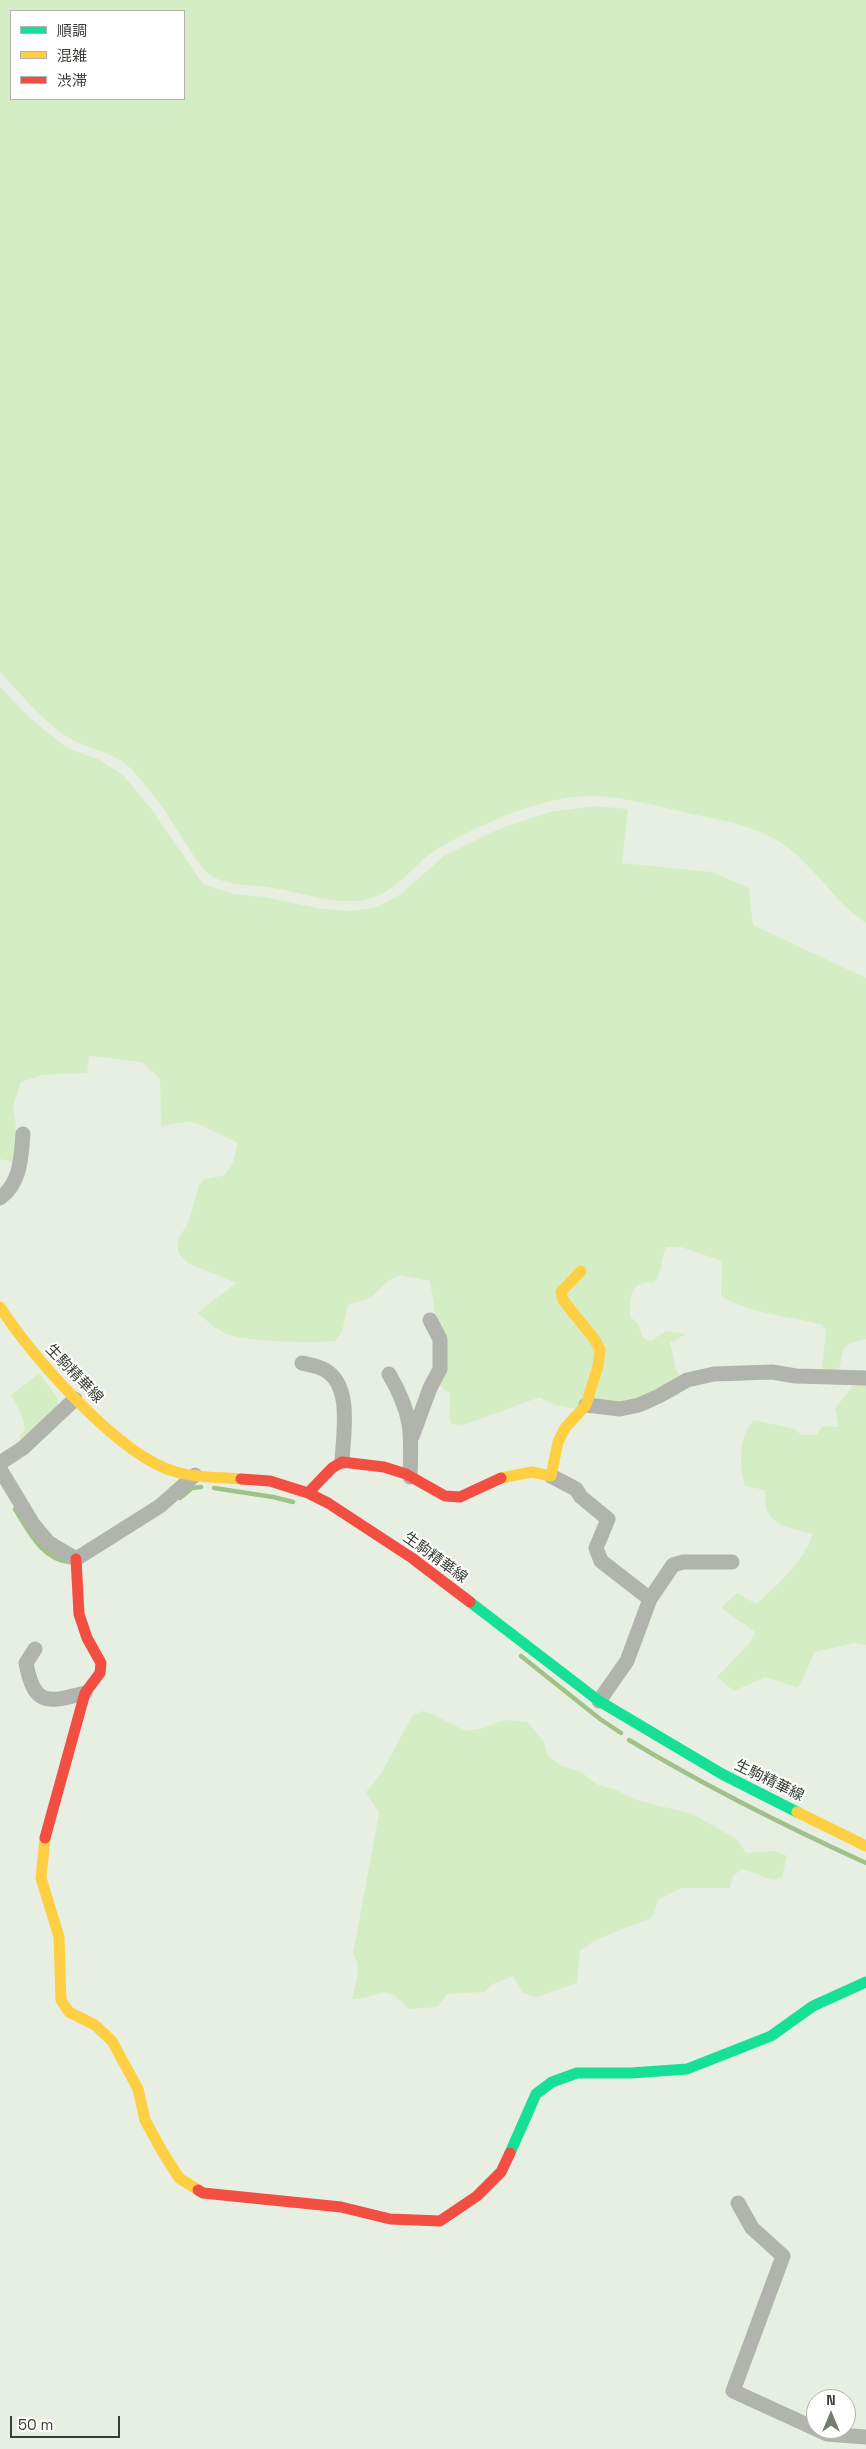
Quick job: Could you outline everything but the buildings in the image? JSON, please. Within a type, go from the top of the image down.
[{"type":"street","points":[[0,1198],[16,1178],[21,1166],[23,1134]]},
{"type":"street","points":[[551,1476],[558,1442],[565,1428],[586,1405],[598,1366],[600,1350],[590,1333],[563,1300],[562,1292],[581,1271]]},
{"type":"street","name":"生駒精華線","points":[[0,1307],[15,1331],[75,1399],[130,1447],[155,1463],[176,1472],[270,1482],[308,1493],[328,1503],[412,1558],[599,1700],[722,1774],[866,1846]]},
{"type":"street","points":[[412,1437],[430,1388],[440,1369],[440,1339],[430,1320]]},
{"type":"street","points":[[302,1363],[324,1369],[336,1378],[344,1394],[342,1462]]},
{"type":"street","points":[[586,1405],[620,1409],[639,1405],[687,1380],[714,1374],[772,1372],[796,1376],[866,1378]]},
{"type":"street","points":[[389,1374],[407,1408],[412,1437],[410,1477]]},
{"type":"street","points":[[0,1463],[23,1448],[75,1399]]},
{"type":"street","points":[[308,1493],[332,1468],[342,1462],[384,1467],[410,1477],[445,1496],[460,1497],[504,1477],[532,1472],[551,1476],[576,1489],[581,1497],[608,1519],[596,1548],[600,1561],[650,1599]]},
{"type":"street","points":[[0,1469],[33,1524],[49,1543],[76,1559]]},
{"type":"street","points":[[76,1559],[160,1506],[195,1475]]},
{"type":"street","points":[[76,1559],[79,1614],[87,1638],[101,1663],[100,1673],[85,1693],[48,1824],[41,1863],[43,1885],[59,1937],[61,2000],[69,2012],[94,2026],[112,2041],[138,2089],[145,2120],[162,2151],[180,2178],[202,2193],[341,2207],[390,2219],[440,2220],[471,2201],[501,2172],[536,2094],[552,2082],[577,2073],[631,2073],[687,2069],[771,2036],[813,2006],[866,1982]]},
{"type":"street","points":[[599,1700],[627,1661],[650,1599],[673,1565],[683,1562],[732,1562]]},
{"type":"street","points":[[35,1649],[26,1663],[29,1680],[38,1695],[46,1700],[58,1700],[85,1693]]},
{"type":"street","points":[[738,2203],[752,2228],[783,2256],[733,2391],[806,2424]]},
{"type":"green space","points":[[0,0],[866,0],[866,923],[841,902],[795,853],[767,835],[748,827],[718,819],[631,800],[597,796],[557,800],[516,811],[497,819],[442,846],[424,859],[392,888],[382,894],[359,901],[332,900],[279,889],[223,881],[216,879],[205,870],[160,804],[127,765],[112,756],[71,739],[34,708],[0,672]]},
{"type":"green space","points":[[0,687],[31,719],[67,748],[98,759],[124,776],[152,810],[203,884],[233,894],[265,897],[317,908],[350,911],[377,907],[401,894],[444,856],[499,829],[550,812],[594,806],[628,809],[622,863],[712,872],[749,888],[753,925],[866,978],[866,1339],[851,1343],[844,1348],[837,1377],[821,1375],[826,1331],[822,1325],[758,1311],[721,1296],[722,1261],[681,1247],[666,1247],[661,1270],[654,1283],[641,1284],[633,1291],[630,1316],[638,1324],[643,1338],[651,1341],[666,1331],[686,1334],[670,1343],[676,1369],[683,1385],[679,1395],[647,1404],[608,1409],[569,1408],[553,1404],[540,1397],[461,1426],[451,1423],[449,1416],[450,1394],[435,1381],[434,1306],[430,1281],[399,1275],[388,1281],[370,1298],[348,1305],[342,1332],[335,1341],[281,1341],[239,1337],[221,1331],[197,1313],[236,1283],[187,1263],[178,1253],[178,1239],[188,1223],[199,1185],[203,1180],[225,1175],[233,1162],[238,1143],[196,1123],[186,1122],[161,1126],[160,1079],[142,1062],[89,1056],[87,1073],[42,1075],[21,1082],[13,1106],[18,1139],[17,1163],[0,1159]]},
{"type":"green space","points":[[866,1372],[866,1645],[854,1643],[815,1652],[798,1688],[765,1677],[734,1691],[717,1677],[749,1644],[755,1632],[721,1608],[737,1593],[756,1604],[796,1564],[813,1534],[787,1527],[775,1521],[766,1509],[765,1490],[745,1486],[741,1451],[745,1434],[754,1420],[795,1429],[801,1435],[816,1435],[823,1426],[839,1427],[835,1409],[862,1373]]},
{"type":"green space","points":[[39,1373],[57,1397],[58,1409],[24,1442],[19,1437],[25,1429],[23,1419],[11,1395]]},
{"type":"green space","points":[[422,1711],[433,1714],[465,1731],[483,1728],[504,1720],[527,1722],[543,1740],[548,1756],[561,1765],[581,1772],[598,1785],[614,1789],[636,1800],[693,1814],[738,1840],[746,1853],[775,1851],[787,1856],[782,1877],[773,1880],[742,1869],[733,1876],[730,1888],[681,1888],[658,1900],[654,1914],[649,1919],[595,1940],[580,1951],[577,1983],[536,1997],[523,1993],[513,1976],[493,1984],[484,1992],[447,1994],[438,2007],[408,2009],[400,2000],[388,1993],[352,1999],[358,1970],[353,1954],[379,1813],[366,1792],[382,1772],[412,1716]]},
{"type":"waterway","points":[[180,1498],[192,1488],[201,1487]]},
{"type":"waterway","points":[[214,1488],[293,1502]]},
{"type":"waterway","points":[[15,1509],[37,1543],[44,1550],[51,1556],[70,1562]]},
{"type":"waterway","points":[[521,1656],[600,1719],[621,1733]]},
{"type":"waterway","points":[[629,1740],[746,1805],[866,1863]]},
{"type":"traffic: fast","points":[[470,1602],[599,1701],[722,1774],[797,1812]]},
{"type":"traffic: fast","points":[[510,2153],[536,2094],[552,2082],[577,2073],[631,2073],[687,2069],[771,2036],[813,2006],[866,1982]]},
{"type":"traffic: slow","points":[[501,1478],[532,1472],[551,1476],[558,1442],[565,1428],[586,1405],[598,1366],[600,1350],[595,1340],[563,1300],[561,1292],[581,1271]]},
{"type":"traffic: slow","points":[[0,1307],[14,1328],[55,1377],[104,1426],[129,1447],[154,1463],[176,1472],[241,1479]]},
{"type":"traffic: slow","points":[[797,1812],[866,1846]]},
{"type":"traffic: slow","points":[[45,1838],[41,1878],[59,1937],[61,2000],[69,2012],[95,2025],[112,2041],[138,2089],[145,2120],[162,2151],[179,2178],[198,2190]]},
{"type":"traffic: jam","points":[[308,1493],[332,1468],[342,1462],[384,1467],[406,1474],[445,1496],[460,1497],[501,1478]]},
{"type":"traffic: jam","points":[[241,1479],[270,1481],[308,1493],[328,1503],[412,1558],[470,1602]]},
{"type":"traffic: jam","points":[[45,1838],[85,1693],[100,1673],[101,1663],[87,1638],[79,1614],[76,1559]]},
{"type":"traffic: jam","points":[[198,2190],[203,2193],[341,2207],[390,2219],[440,2221],[477,2196],[501,2172],[510,2153]]}]
